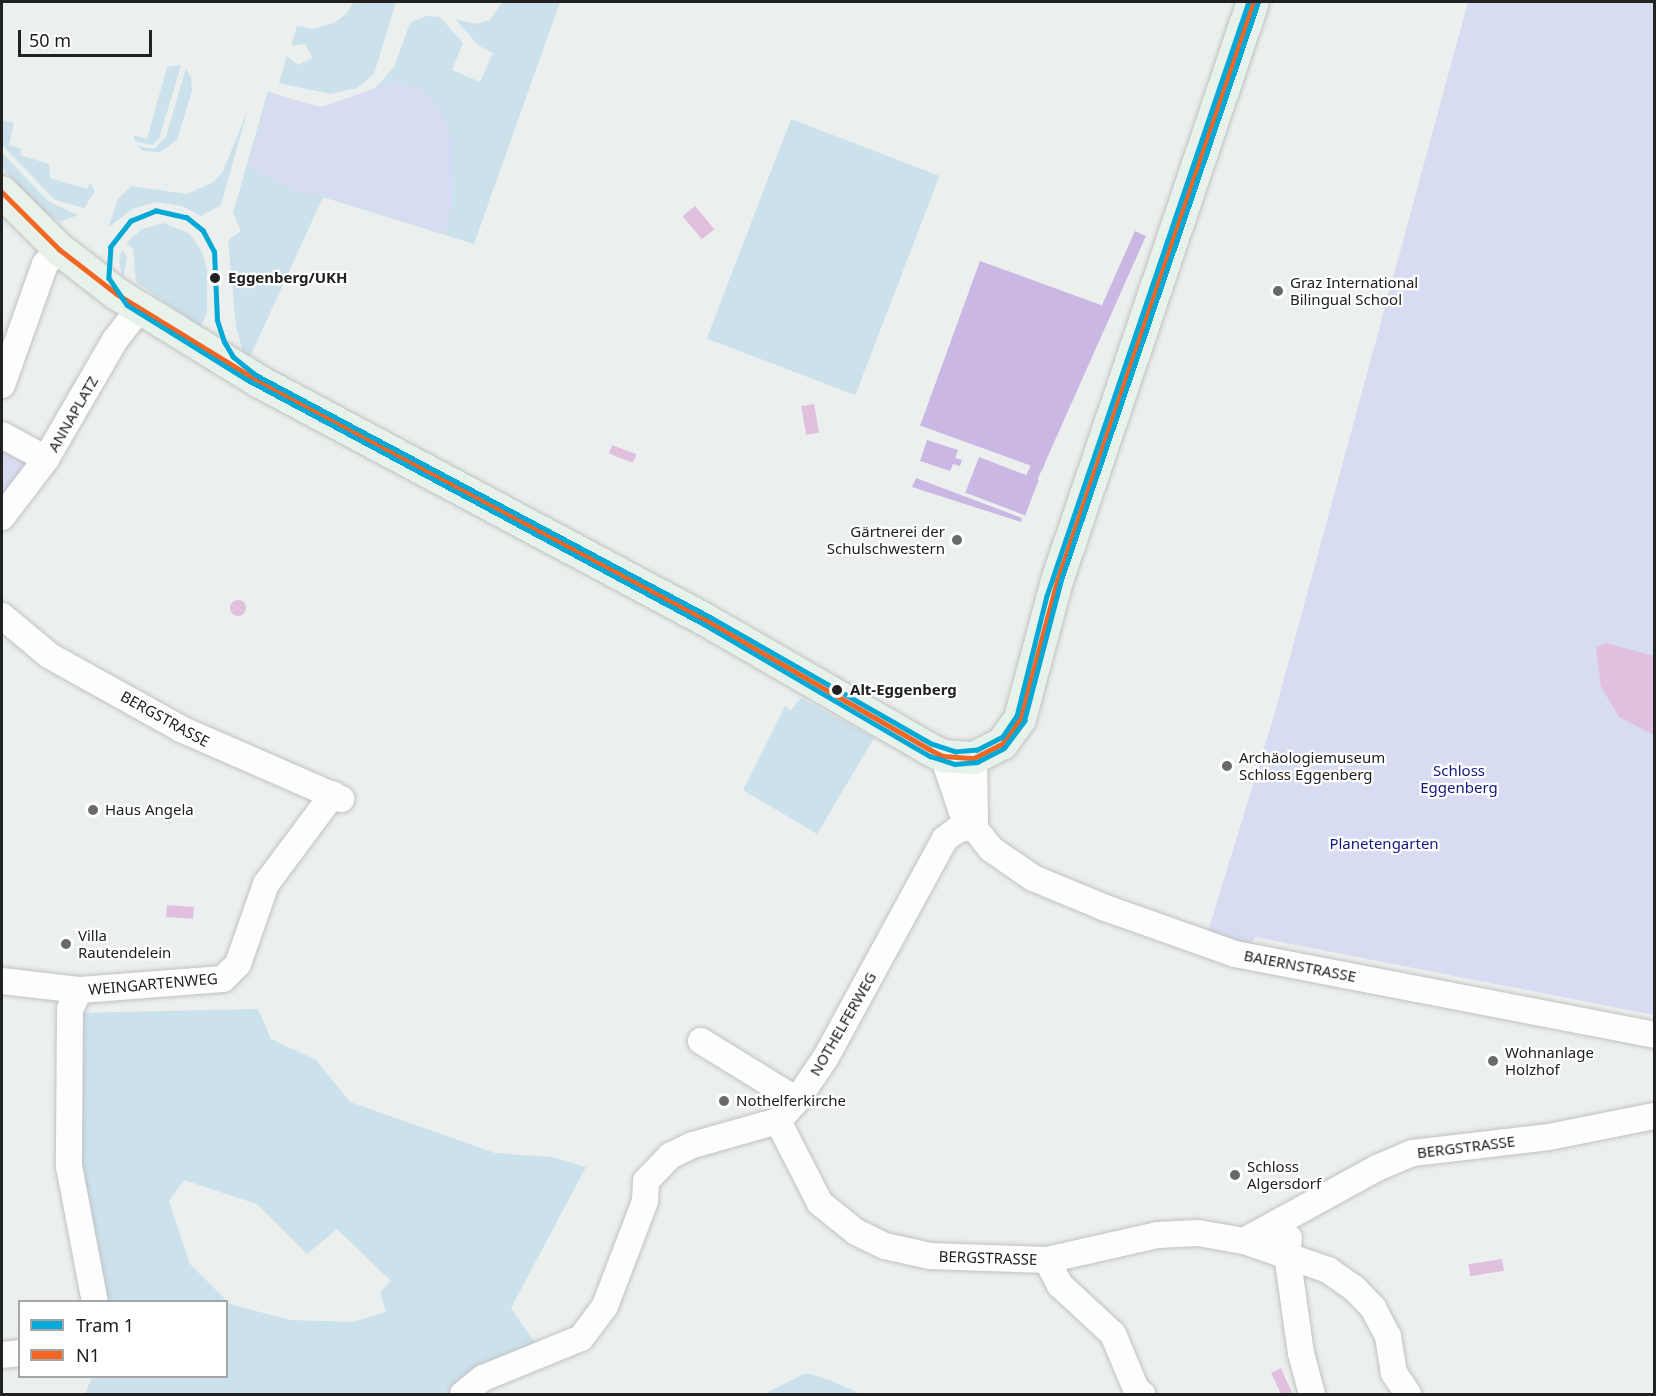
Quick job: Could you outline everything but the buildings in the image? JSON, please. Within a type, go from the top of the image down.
[{"type":"main road","points":[[2,192],[59,249],[140,308],[260,382],[704,620],[943,756],[974,758],[1002,744],[1020,718],[1057,581],[1253,2]]},
{"type":"street","points":[[2,385],[45,264],[59,249]]},
{"type":"street","name":"ANNAPLATZ","points":[[2,517],[46,459],[116,340],[140,308]]},
{"type":"street","points":[[2,435],[46,459]]},
{"type":"street","name":"BERGSTRASSE","points":[[2,616],[50,656],[181,729],[337,796]]},
{"type":"street","name":"BAIERNSTRASSE","points":[[943,756],[962,812],[1000,858],[1033,878],[1235,954],[1654,1035]]},
{"type":"street","points":[[974,758],[974,826]]},
{"type":"street","name":"WEINGARTENWEG","points":[[2,981],[80,990],[223,979],[238,964],[266,884],[337,796]]},
{"type":"street","name":"NOTHELFERWEG","points":[[778,1120],[797,1100],[826,1057],[945,839],[951,832],[974,826]]},
{"type":"street","name":"WEINGARTENWEG","points":[[80,990],[70,1009],[69,1166],[95,1300]]},
{"type":"street","points":[[701,1041],[797,1100]]},
{"type":"street","name":"BERGSTRASSE","points":[[778,1120],[820,1203],[856,1232],[885,1246],[930,1256],[1047,1260],[1158,1235],[1198,1233],[1244,1241],[1291,1218],[1377,1168],[1413,1153],[1549,1137],[1654,1116]]},
{"type":"street","points":[[463,1395],[483,1378],[581,1338],[605,1306],[645,1201],[646,1181],[670,1156],[693,1145],[778,1120]]},
{"type":"street","points":[[1291,1218],[1287,1254],[1301,1353],[1312,1395]]},
{"type":"street","points":[[1244,1241],[1328,1270],[1354,1288],[1373,1308],[1388,1336],[1394,1372],[1408,1395]]},
{"type":"street","points":[[1047,1260],[1060,1285],[1113,1334],[1136,1389],[1142,1395]]},
{"type":"street","points":[[2,1355],[18,1353]]},
{"type":"shaded area","points":[[354,2],[396,2],[374,74],[357,88],[330,94],[279,83],[287,56],[298,65],[313,58],[305,44],[291,46],[297,26],[313,29],[334,23],[346,14]]},
{"type":"shaded area","points":[[502,2],[560,2],[474,244],[323,197],[250,357],[243,353],[236,326],[228,240],[241,231],[233,213],[268,91],[291,100],[296,118],[371,93],[394,67],[410,23],[426,16],[440,17],[463,43],[452,70],[480,82],[493,53],[479,46],[455,19],[477,24],[490,20]]},
{"type":"shaded area","points":[[181,65],[159,139],[152,145],[135,141],[133,135],[147,139],[167,67]]},
{"type":"shaded area","points":[[186,68],[191,77],[192,91],[177,140],[160,152],[143,151],[138,146],[154,149],[166,137]]},
{"type":"shaded area","points":[[247,112],[221,205],[201,216],[182,206],[156,202],[132,209],[108,228],[118,199],[131,186],[187,194],[214,182],[223,171]]},
{"type":"shaded area","points":[[791,119],[939,176],[855,395],[707,338]]},
{"type":"shaded area","points":[[2,120],[14,123],[9,145],[21,149],[20,155],[49,164],[50,178],[87,189],[90,183],[95,191],[84,208],[55,200],[2,145]]},
{"type":"shaded area","points":[[2,153],[49,202],[78,215],[60,222],[42,211],[2,168]]},
{"type":"shaded area","points":[[695,206],[714,229],[702,239],[683,216]]},
{"type":"shaded area","points":[[164,223],[190,234],[202,252],[207,269],[207,314],[200,327],[136,282],[133,249],[126,243],[142,229]]},
{"type":"shaded area","points":[[1135,231],[1146,236],[1029,499],[1018,494]]},
{"type":"shaded area","points":[[122,250],[127,257],[123,279],[119,262]]},
{"type":"shaded area","points":[[980,261],[1102,305],[1042,470],[920,425]]},
{"type":"shaded area","points":[[814,404],[819,433],[806,435],[801,406]]},
{"type":"shaded area","points":[[927,440],[958,450],[955,458],[962,460],[960,466],[953,464],[950,471],[920,461]]},
{"type":"shaded area","points":[[612,445],[636,454],[633,463],[609,453]]},
{"type":"shaded area","points":[[979,457],[1039,480],[1025,515],[965,492]]},
{"type":"shaded area","points":[[916,478],[1022,518],[1021,522],[912,487]]},
{"type":"shaded area","points":[[238,600],[244,602],[246,608],[244,614],[238,616],[232,614],[230,608],[232,602]]},
{"type":"shaded area","points":[[1606,643],[1654,656],[1654,735],[1619,717],[1601,687],[1596,647]]},
{"type":"shaded area","points":[[801,698],[874,738],[817,834],[743,790],[785,706],[791,710]]},
{"type":"shaded area","points":[[167,905],[194,907],[193,919],[166,917]]},
{"type":"shaded area","points":[[258,1009],[271,1039],[316,1060],[350,1102],[495,1153],[551,1157],[586,1167],[511,1308],[540,1350],[454,1394],[85,1394],[92,1378],[228,1378],[228,1302],[290,1320],[353,1322],[386,1312],[380,1292],[391,1281],[337,1229],[307,1254],[257,1204],[184,1180],[169,1201],[190,1264],[226,1300],[101,1300],[72,1151],[75,1013]]},
{"type":"shaded area","points":[[1502,1259],[1504,1271],[1470,1276],[1468,1264]]},
{"type":"shaded area","points":[[1281,1368],[1292,1393],[1281,1394],[1271,1373]]},
{"type":"shaded area","points":[[806,1373],[827,1379],[861,1394],[764,1394]]},
{"type":"green space","name":"Schloss Eggenberg","points":[[1468,2],[1654,2],[1654,1015],[1255,937],[1250,946],[1207,935],[1273,719]]},
{"type":"green space","points":[[394,82],[423,89],[445,120],[451,135],[452,209],[443,233],[322,195],[300,194],[248,167],[270,93],[321,107]]},
{"type":"green space","points":[[2,443],[36,463],[2,501]]},
{"type":"tram line","name":"1","points":[[1249,2],[1047,596],[1017,716],[1003,737],[977,750],[956,752],[931,744],[711,618],[255,375],[233,357],[224,342],[217,320],[214,252],[203,231],[187,218],[156,211],[131,221],[111,247],[109,278],[127,305],[248,380],[702,623],[930,756],[955,764],[977,762],[1004,748],[1024,721],[1061,580],[1258,2]]},
{"type":"transit line","name":"N1","points":[[2,192],[59,249],[117,294],[260,382],[704,619],[929,749],[943,756],[974,758],[1002,744],[1020,719],[1057,581],[1253,2]]},
{"type":"place","name":"Eggenberg/UKH","points":[[215,278]]},
{"type":"place","name":"Graz International Bilingual School","points":[[1278,291]]},
{"type":"place","name":"Gärtnerei der Schulschwestern","points":[[957,540]]},
{"type":"place","name":"Alt-Eggenberg","points":[[837,690]]},
{"type":"place","name":"Archäologiemuseum Schloss Eggenberg","points":[[1227,766]]},
{"type":"place","name":"Haus Angela","points":[[93,810]]},
{"type":"place","name":"Villa Rautendelein","points":[[66,944]]},
{"type":"place","name":"Wohnanlage Holzhof","points":[[1493,1061]]},
{"type":"place","name":"Nothelferkirche","points":[[724,1101]]},
{"type":"place","name":"Schloss Algersdorf","points":[[1235,1175]]},
{"type":"park label","name":"Planetengarten","points":[[1384,844]]}]
